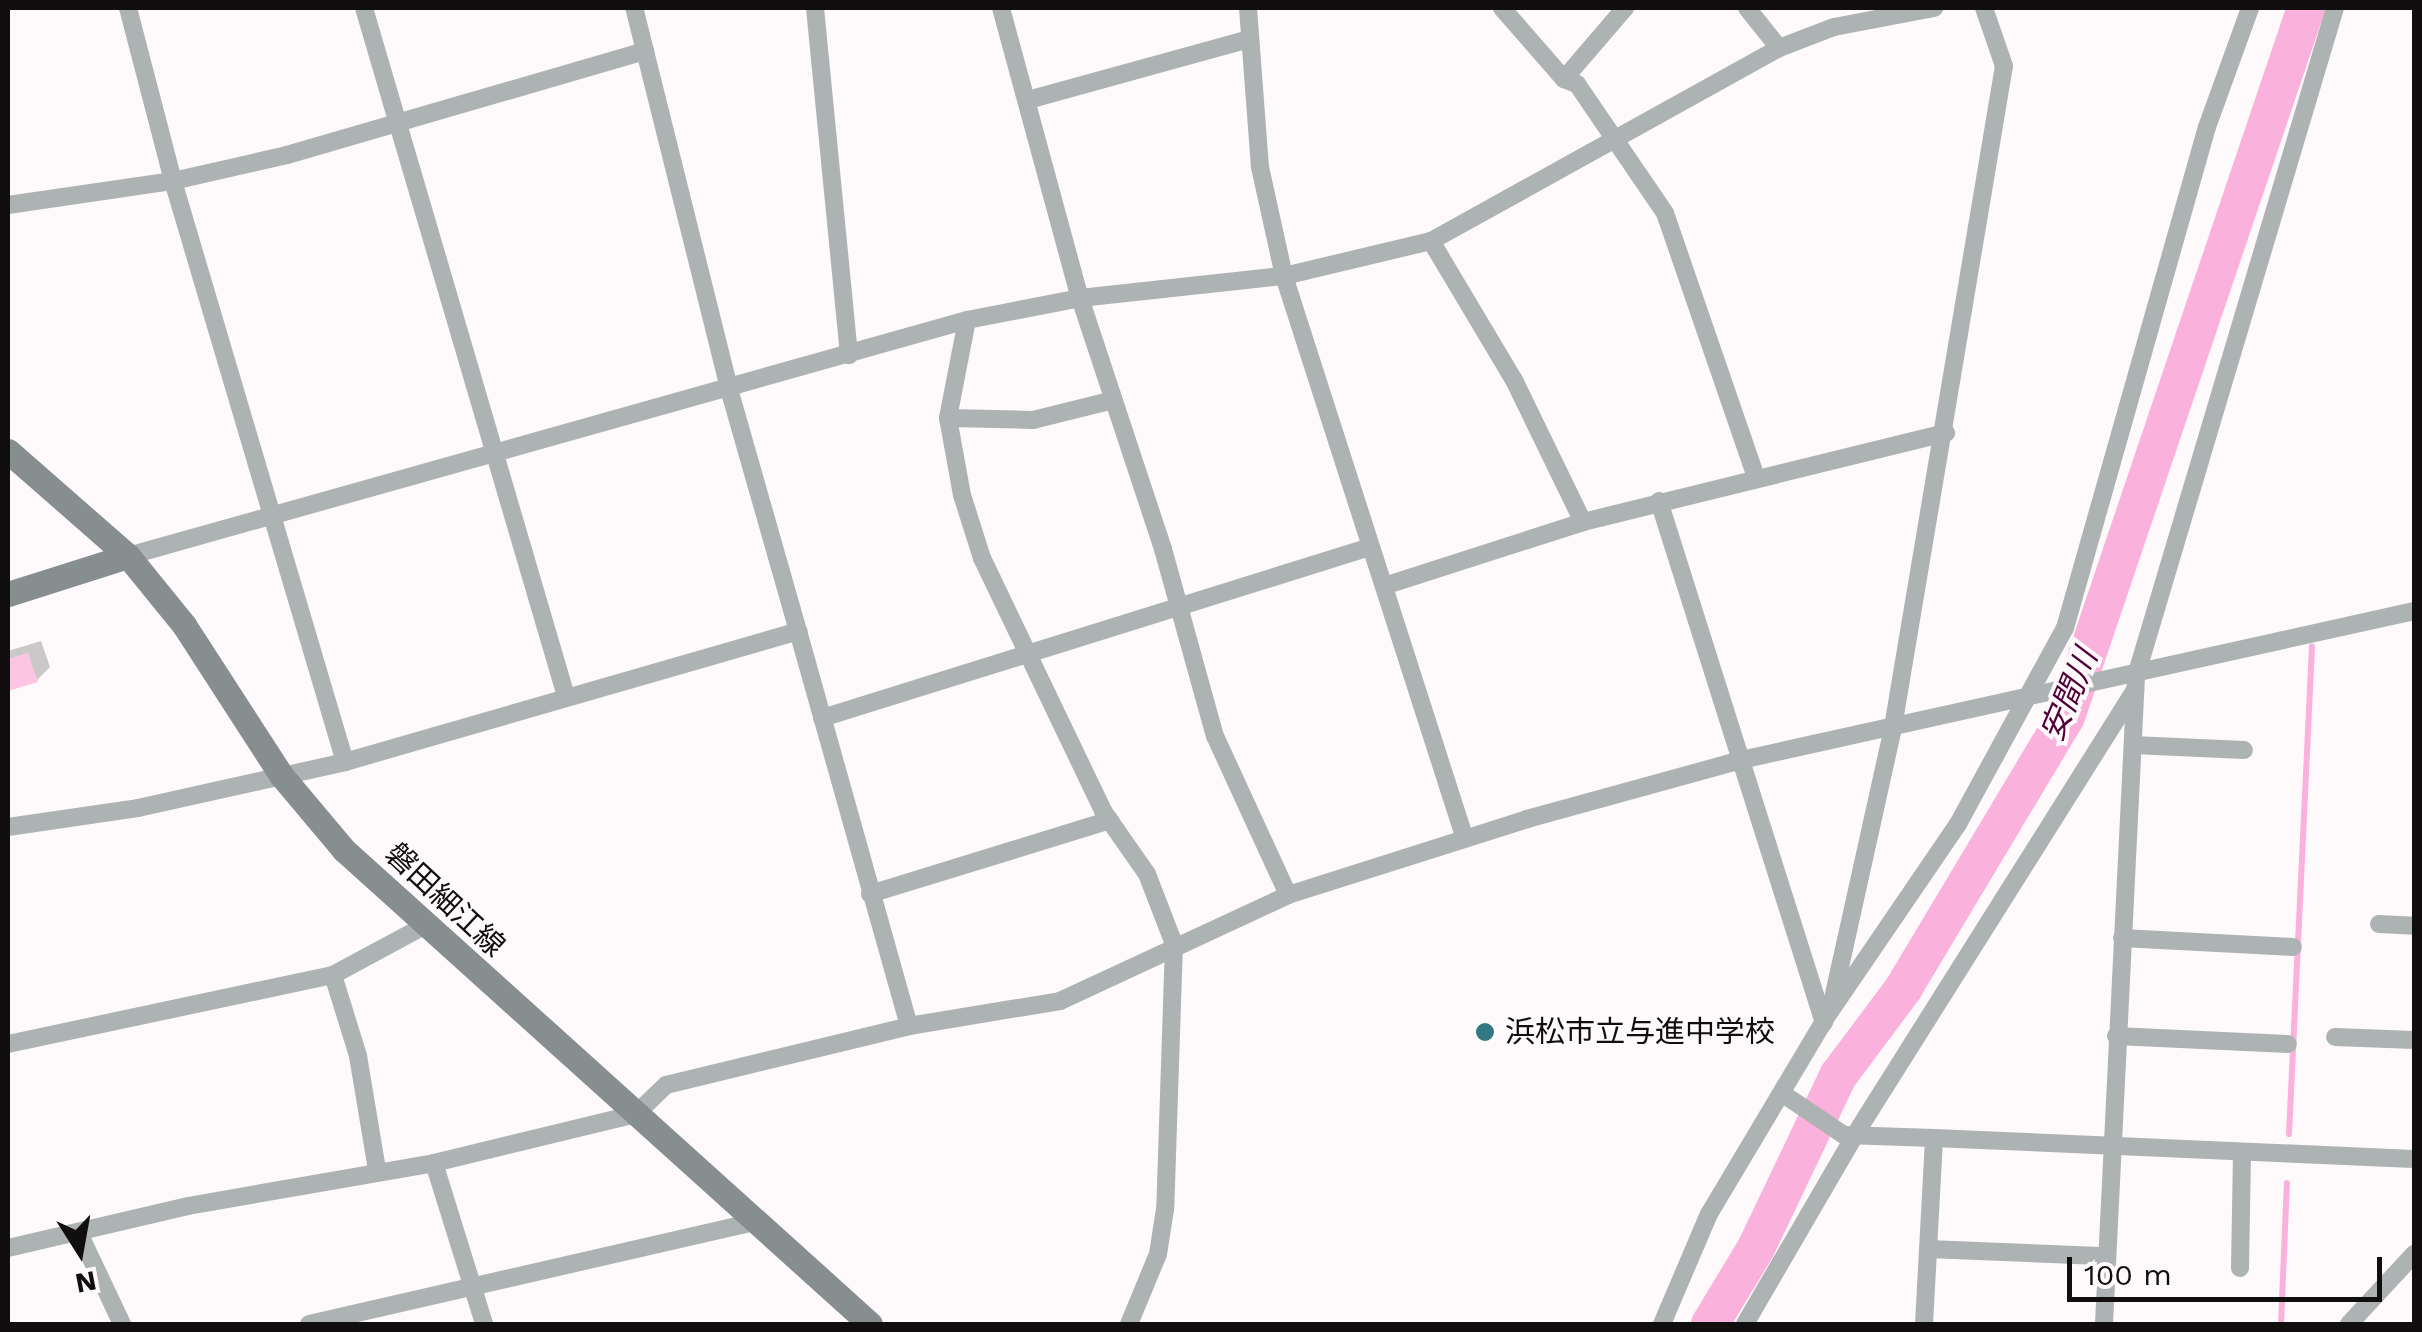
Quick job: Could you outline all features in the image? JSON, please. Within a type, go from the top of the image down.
[{"type":"main road","name":"磐田細江線","points":[[8,451],[128,556],[184,625],[281,775],[344,850],[870,1324]]},
{"type":"main road","points":[[8,594],[128,556]]},
{"type":"street","points":[[128,8],[173,181],[346,762]]},
{"type":"street","points":[[364,8],[394,121],[566,696]]},
{"type":"street","points":[[634,8],[729,388],[908,1026]]},
{"type":"street","points":[[815,8],[849,355]]},
{"type":"street","points":[[1002,8],[1080,298],[1214,736],[1288,895]]},
{"type":"street","points":[[1248,8],[1260,167],[1284,276],[1465,839]]},
{"type":"street","points":[[1502,8],[1564,79],[1578,84],[1616,134],[1665,213],[1756,478]]},
{"type":"street","points":[[1564,79],[1625,8]]},
{"type":"street","points":[[1747,8],[1779,48]]},
{"type":"street","points":[[128,556],[967,320],[1080,298],[1284,276],[1431,241],[1616,134],[1779,48],[1834,27],[1934,8]]},
{"type":"street","points":[[1827,1018],[1893,727],[1946,434],[2004,66],[1984,8]]},
{"type":"street","points":[[1662,1324],[1709,1214],[1788,1097],[1827,1018],[1958,824],[2037,698],[2065,628],[2208,127],[2250,8]]},
{"type":"street","points":[[1745,1324],[1850,1134],[2132,681],[2335,8]]},
{"type":"street","points":[[1028,100],[1248,39]]},
{"type":"street","points":[[8,205],[173,181],[288,156],[394,121],[644,51]]},
{"type":"street","points":[[1431,241],[1514,380],[1582,522]]},
{"type":"street","points":[[967,320],[948,418],[962,496],[982,558],[1025,654],[1110,820],[1147,874],[1174,944],[1165,1209],[1158,1254],[1128,1324]]},
{"type":"street","points":[[948,418],[1032,420],[1114,400]]},
{"type":"street","points":[[1384,586],[1582,522],[1946,434]]},
{"type":"street","points":[[1660,501],[1827,1018]]},
{"type":"street","points":[[822,718],[1370,546]]},
{"type":"street","points":[[8,1248],[377,1170],[434,1163],[636,1114],[666,1085],[908,1026],[1060,1001],[1174,944],[1288,895],[1465,839],[1741,760],[2132,681],[2414,611]]},
{"type":"street","points":[[8,827],[138,808],[346,762],[798,631]]},
{"type":"street","points":[[2104,1324],[2109,1147],[2133,745],[2132,681]]},
{"type":"street","points":[[2133,745],[2244,750]]},
{"type":"street","points":[[870,894],[1110,820]]},
{"type":"street","points":[[2379,924],[2414,926]]},
{"type":"street","points":[[8,1044],[333,975],[424,926]]},
{"type":"street","points":[[2122,938],[2293,947]]},
{"type":"street","points":[[333,975],[358,1056],[377,1170]]},
{"type":"street","points":[[2116,1036],[2288,1044]]},
{"type":"street","points":[[2335,1037],[2414,1040]]},
{"type":"street","points":[[1788,1097],[1850,1134],[2414,1159]]},
{"type":"street","points":[[1924,1324],[1934,1138]]},
{"type":"street","points":[[2240,1268],[2242,1152]]},
{"type":"street","points":[[434,1163],[484,1324]]},
{"type":"street","points":[[309,1324],[471,1282],[755,1222]]},
{"type":"street","points":[[79,1233],[122,1324]]},
{"type":"street","points":[[1928,1249],[2106,1256]]},
{"type":"street","points":[[2349,1324],[2414,1254]]},
{"type":"building","points":[[28,653],[38,682],[8,691],[8,659]]},
{"type":"waterway","name":"安間川","points":[[1710,1324],[1756,1248],[1838,1076],[1903,989],[2066,717],[2306,8]]},
{"type":"waterway","points":[[2289,1134],[2312,647]]},
{"type":"waterway","points":[[2281,1324],[2287,1183]]},
{"type":"place","name":"浜松市立与進中学校","points":[[1485,1032]]}]
